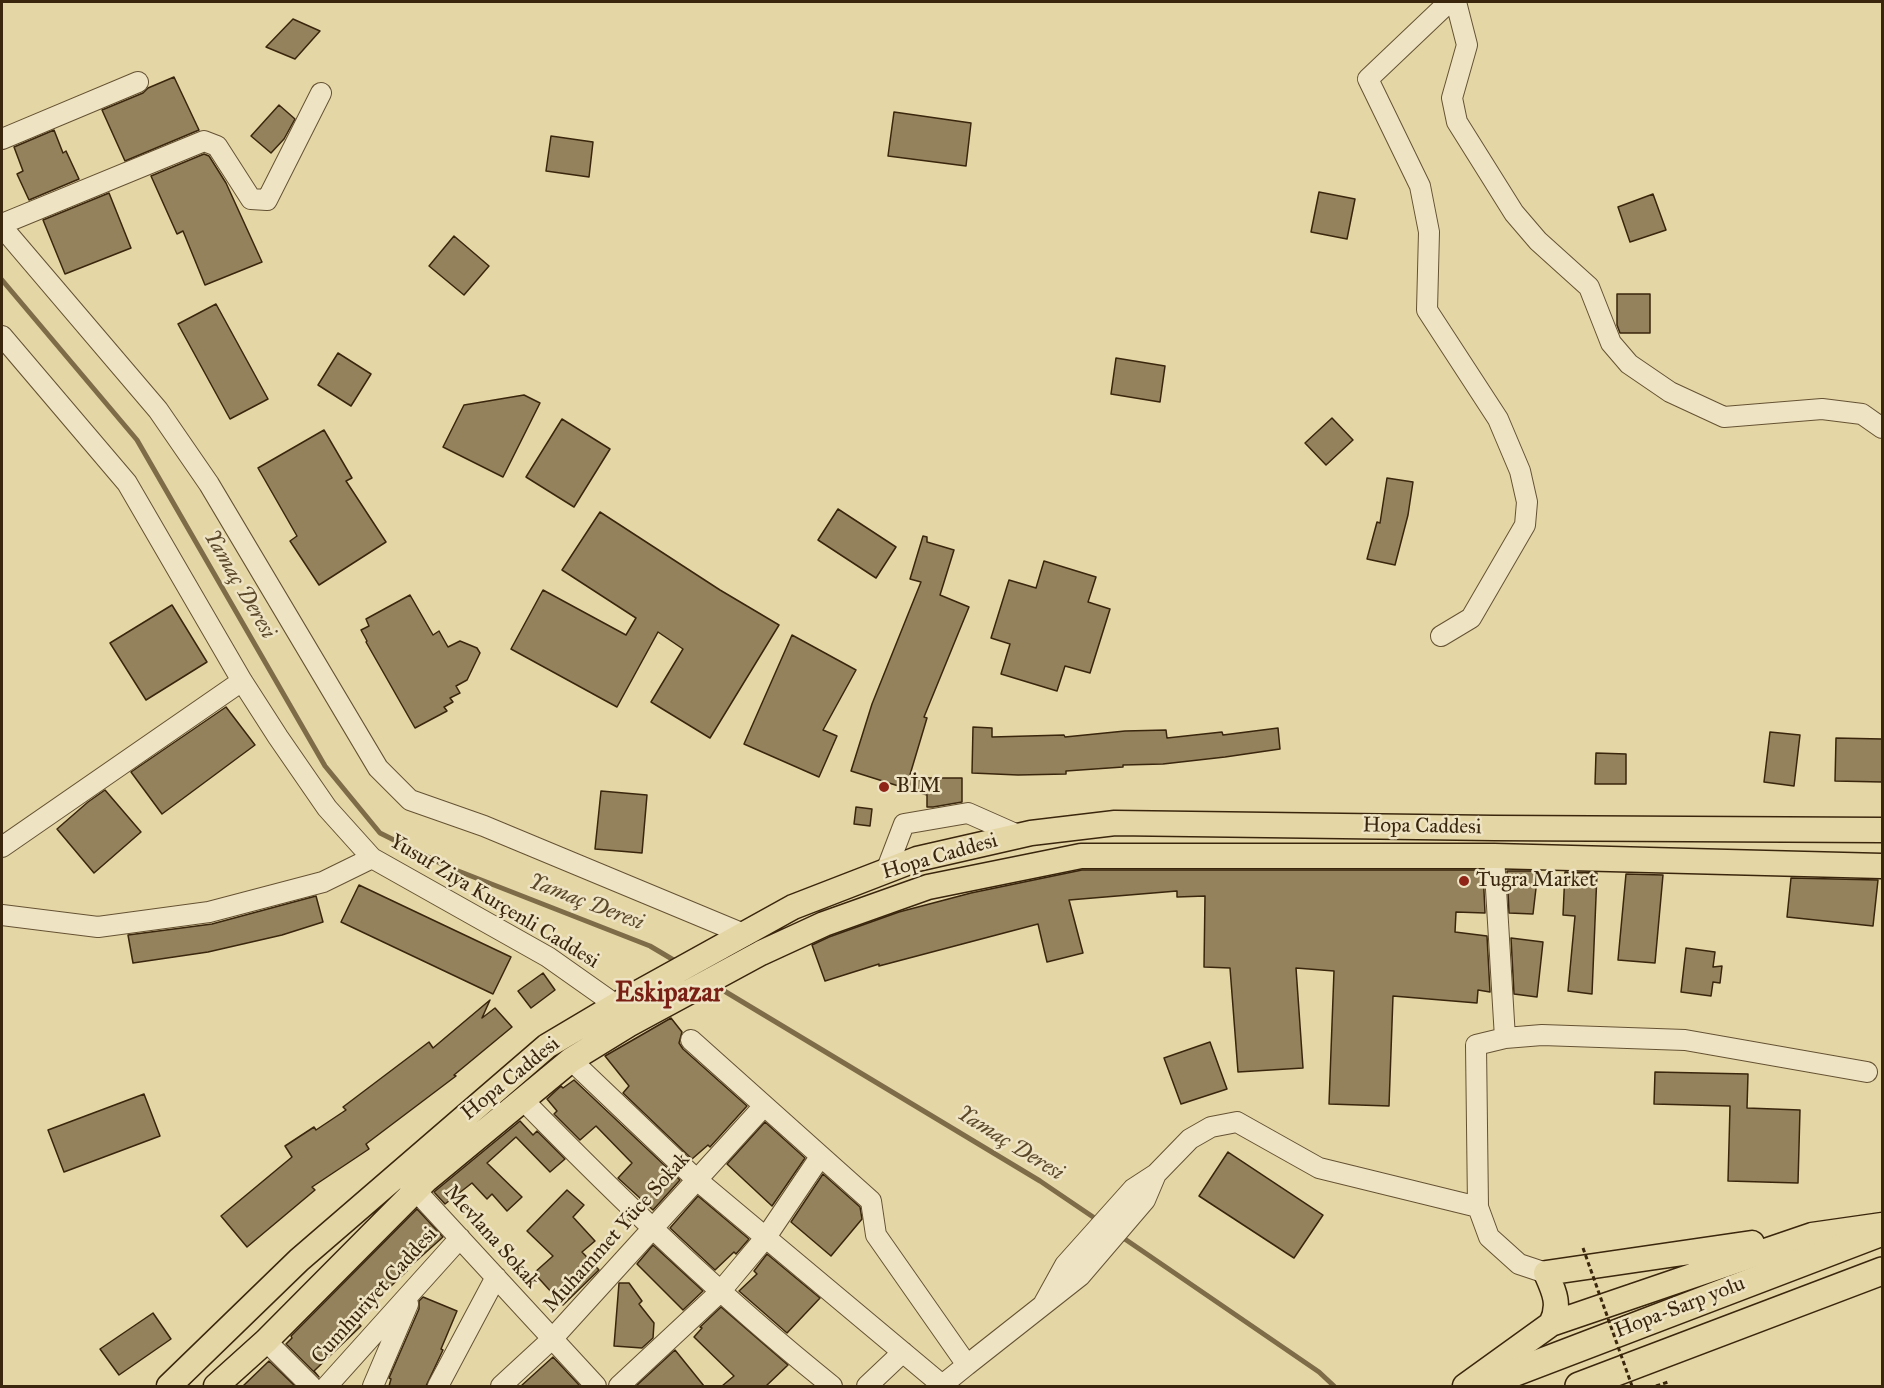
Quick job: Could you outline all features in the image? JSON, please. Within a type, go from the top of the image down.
[{"type":"highway","name":"Hopa-Sarp yolu","points":[[1479,1386],[1882,1232]]},
{"type":"highway","points":[[1579,1386],[1882,1271]]},
{"type":"main road","name":"Hopa Caddesi","points":[[753,944],[793,907],[917,859],[1020,836],[1115,824],[1882,830]]},
{"type":"main road","name":"Hopa Caddesi","points":[[169,1386],[299,1260],[547,1046],[622,1015],[753,944],[824,924],[928,887],[1081,856],[1494,856],[1882,866]]},
{"type":"main road","name":"Hopa Caddesi","points":[[216,1386],[266,1341],[417,1190],[622,1015]]},
{"type":"main road","points":[[1551,1324],[1557,1305],[1555,1293],[1546,1273],[1882,1225]]},
{"type":"main road","points":[[1464,1386],[1551,1324],[1812,1235]]},
{"type":"street","points":[[1441,636],[1471,618],[1525,525],[1527,502],[1520,471],[1498,419],[1427,310],[1429,232],[1420,186],[1368,79],[1449,2]]},
{"type":"street","points":[[1456,2],[1467,45],[1452,98],[1457,122],[1515,213],[1538,241],[1589,287],[1611,343],[1629,364],[1670,392],[1724,417],[1822,409],[1862,414],[1882,428]]},
{"type":"street","points":[[2,139],[138,82]]},
{"type":"street","points":[[321,93],[267,200],[251,199],[217,146],[204,141],[2,225],[158,410],[209,484],[378,768],[410,800],[484,826],[753,944]]},
{"type":"street","name":"Yusuf Ziya Kurçenli Caddesi","points":[[2,336],[127,483],[242,681],[278,737],[327,808],[372,858],[548,957],[622,1015]]},
{"type":"street","points":[[2,846],[242,681]]},
{"type":"street","points":[[886,871],[904,824],[968,813],[1020,836]]},
{"type":"street","points":[[1494,856],[1506,1038]]},
{"type":"street","points":[[2,915],[98,927],[209,912],[323,882],[372,858]]},
{"type":"street","points":[[1546,1273],[1519,1264],[1489,1237],[1478,1207],[1476,1045],[1506,1038],[1542,1035],[1685,1040],[1867,1072]]},
{"type":"street","points":[[691,1041],[870,1201],[876,1235],[968,1365]]},
{"type":"street","points":[[571,1060],[697,1180],[941,1386],[1044,1303],[1156,1174],[1190,1139],[1211,1128],[1237,1122],[1319,1168],[1478,1207]]},
{"type":"street","points":[[522,1099],[652,1229],[720,1292],[832,1386]]},
{"type":"street","name":"Muhammet Yüce Sokak","points":[[501,1386],[552,1340],[763,1107]]},
{"type":"street","points":[[619,1386],[720,1292],[766,1237],[820,1157]]},
{"type":"street","name":"Mevlana Sokak","points":[[398,1174],[417,1190],[596,1386]]},
{"type":"street","name":"Cumhuriyet Caddesi","points":[[327,1386],[460,1238]]},
{"type":"street","points":[[438,1386],[496,1277]]},
{"type":"street","points":[[373,1386],[417,1285]]},
{"type":"street","points":[[266,1341],[311,1386]]},
{"type":"street","points":[[867,1386],[903,1352]]},
{"type":"path","points":[[1583,1248],[1632,1386]]},
{"type":"path","points":[[1656,1386],[1668,1382]]},
{"type":"building","points":[[293,19],[320,31],[295,59],[266,47]]},
{"type":"building","points":[[174,77],[199,130],[125,161],[102,110]]},
{"type":"building","points":[[279,105],[295,119],[284,139],[271,153],[251,136]]},
{"type":"building","points":[[894,112],[971,123],[966,166],[888,156]]},
{"type":"building","points":[[54,130],[63,153],[66,151],[79,179],[29,200],[17,174],[23,171],[14,147]]},
{"type":"building","points":[[551,136],[593,142],[589,177],[546,171]]},
{"type":"building","points":[[204,154],[209,156],[226,183],[262,262],[205,285],[183,231],[177,234],[151,176]]},
{"type":"building","points":[[1319,192],[1355,199],[1347,239],[1311,232]]},
{"type":"building","points":[[109,193],[131,248],[65,274],[43,220]]},
{"type":"building","points":[[1653,194],[1666,230],[1630,242],[1618,207]]},
{"type":"building","points":[[454,236],[489,266],[464,295],[429,266]]},
{"type":"building","points":[[1617,294],[1650,294],[1650,333],[1620,333],[1617,325]]},
{"type":"building","points":[[216,304],[268,399],[230,419],[178,324]]},
{"type":"building","points":[[338,353],[371,374],[351,406],[318,385]]},
{"type":"building","points":[[1116,358],[1165,366],[1160,402],[1111,394]]},
{"type":"building","points":[[524,395],[540,403],[503,477],[443,447],[464,405]]},
{"type":"building","points":[[1332,418],[1353,440],[1326,465],[1305,443]]},
{"type":"building","points":[[562,419],[610,449],[574,507],[526,477]]},
{"type":"building","points":[[324,430],[352,478],[346,481],[386,542],[319,585],[290,541],[297,536],[258,468]]},
{"type":"building","points":[[1387,478],[1413,482],[1408,515],[1395,565],[1367,559],[1377,522],[1380,523]]},
{"type":"building","points":[[838,509],[896,547],[876,578],[818,540]]},
{"type":"building","points":[[600,512],[720,590],[779,625],[710,738],[651,702],[683,649],[658,632],[617,707],[511,649],[543,590],[626,635],[636,618],[562,570]]},
{"type":"building","points":[[923,536],[927,537],[927,542],[954,550],[940,595],[969,607],[924,717],[927,718],[909,778],[962,778],[962,802],[933,807],[927,807],[927,795],[851,771],[872,704],[921,582],[910,579]]},
{"type":"building","points":[[1044,561],[1096,577],[1088,602],[1110,609],[1090,673],[1065,666],[1057,691],[1001,674],[1010,644],[991,638],[1009,580],[1036,588]]},
{"type":"building","points":[[410,595],[433,635],[439,631],[448,647],[460,641],[477,648],[480,653],[467,680],[456,686],[460,693],[450,698],[453,702],[444,707],[447,711],[415,728],[361,630],[369,626],[366,619]]},
{"type":"building","points":[[172,605],[207,662],[146,700],[110,643]]},
{"type":"building","points":[[792,635],[856,670],[823,730],[837,736],[819,777],[744,744]]},
{"type":"building","points":[[226,707],[255,745],[162,814],[131,772]]},
{"type":"building","points":[[973,727],[992,728],[992,737],[1064,735],[1065,737],[1125,731],[1166,730],[1167,738],[1222,732],[1223,735],[1278,728],[1280,749],[1163,764],[1123,765],[1123,767],[1066,771],[1066,774],[972,773]]},
{"type":"building","points":[[1770,732],[1800,735],[1794,786],[1764,782]]},
{"type":"building","points":[[1836,738],[1882,739],[1882,782],[1835,781]]},
{"type":"building","points":[[1596,753],[1626,754],[1626,784],[1595,784]]},
{"type":"building","points":[[105,790],[141,832],[94,873],[57,829]]},
{"type":"building","points":[[601,791],[647,795],[642,853],[595,849]]},
{"type":"building","points":[[856,807],[872,809],[870,826],[854,824]]},
{"type":"building","points":[[1082,870],[1483,870],[1485,913],[1456,912],[1455,932],[1487,936],[1490,992],[1478,990],[1477,1003],[1393,996],[1389,1106],[1329,1104],[1334,971],[1296,968],[1303,1068],[1238,1072],[1230,968],[1204,967],[1205,896],[1177,897],[1177,891],[1069,900],[1083,953],[1047,962],[1038,924],[879,966],[879,964],[825,981],[812,945],[899,912],[971,893]]},
{"type":"building","points":[[1507,871],[1538,871],[1533,914],[1509,913]]},
{"type":"building","points":[[1565,872],[1597,873],[1592,994],[1568,991],[1575,916],[1563,915]]},
{"type":"building","points":[[1626,874],[1663,875],[1655,963],[1618,960]]},
{"type":"building","points":[[1791,878],[1878,880],[1873,926],[1787,917]]},
{"type":"building","points":[[359,885],[511,957],[493,994],[341,922]]},
{"type":"building","points":[[316,896],[323,922],[282,935],[208,952],[133,963],[128,935],[212,924]]},
{"type":"building","points":[[1511,938],[1543,942],[1537,997],[1514,994]]},
{"type":"building","points":[[1686,948],[1715,952],[1713,967],[1722,966],[1720,983],[1713,982],[1711,996],[1681,992]]},
{"type":"building","points":[[543,973],[555,990],[531,1008],[518,991]]},
{"type":"building","points":[[490,1000],[482,1018],[495,1008],[512,1027],[454,1075],[456,1076],[366,1144],[369,1149],[312,1187],[315,1190],[247,1247],[221,1216],[292,1157],[285,1146],[314,1127],[316,1130],[346,1110],[343,1107],[429,1042],[433,1048]]},
{"type":"building","points":[[671,1018],[682,1032],[679,1043],[683,1049],[747,1106],[710,1147],[708,1145],[692,1159],[623,1093],[629,1086],[605,1056]]},
{"type":"building","points":[[1210,1042],[1227,1089],[1181,1104],[1164,1058]]},
{"type":"building","points":[[1655,1072],[1748,1074],[1747,1108],[1800,1110],[1798,1183],[1728,1181],[1730,1106],[1654,1104]]},
{"type":"building","points":[[574,1080],[680,1180],[653,1210],[618,1178],[632,1163],[596,1126],[580,1140],[554,1114],[557,1111],[547,1099],[561,1086],[563,1088]]},
{"type":"building","points":[[144,1094],[160,1136],[64,1172],[48,1130]]},
{"type":"building","points":[[520,1121],[533,1135],[537,1131],[565,1159],[550,1172],[516,1137],[487,1163],[522,1197],[507,1211],[492,1194],[487,1199],[472,1183],[445,1204],[434,1192]]},
{"type":"building","points":[[765,1122],[805,1158],[772,1206],[727,1164]]},
{"type":"building","points":[[1228,1152],[1323,1215],[1294,1258],[1199,1196]]},
{"type":"building","points":[[823,1174],[860,1207],[862,1219],[831,1256],[791,1222]]},
{"type":"building","points":[[567,1190],[584,1205],[573,1217],[595,1241],[582,1252],[599,1270],[563,1305],[534,1273],[553,1256],[527,1231]]},
{"type":"building","points":[[698,1196],[749,1239],[736,1254],[734,1252],[715,1270],[670,1228]]},
{"type":"building","points":[[417,1209],[443,1237],[355,1320],[361,1326],[314,1371],[319,1377],[286,1344],[292,1338],[291,1336]]},
{"type":"building","points":[[653,1245],[703,1291],[683,1310],[637,1264]]},
{"type":"building","points":[[767,1254],[820,1298],[787,1333],[739,1291],[757,1274],[754,1271]]},
{"type":"building","points":[[619,1283],[629,1283],[642,1301],[639,1304],[654,1323],[653,1338],[642,1348],[614,1346]]},
{"type":"building","points":[[423,1297],[457,1311],[441,1349],[443,1350],[426,1386],[389,1386],[391,1379],[389,1378],[419,1309],[419,1301]]},
{"type":"building","points":[[721,1307],[788,1365],[766,1386],[722,1386],[734,1376],[694,1337],[702,1328],[700,1327]]},
{"type":"building","points":[[153,1313],[171,1339],[119,1375],[100,1349]]},
{"type":"building","points":[[675,1350],[704,1386],[636,1386]]},
{"type":"building","points":[[553,1357],[580,1386],[521,1386]]},
{"type":"building","points":[[269,1361],[295,1386],[243,1386]]},
{"type":"waterway","name":"Yamaç Deresi","points":[[2,280],[137,440],[325,766],[380,833],[448,867],[650,946],[677,962]]},
{"type":"waterway","name":"Yamaç Deresi","points":[[716,986],[1040,1181],[1099,1221]]},
{"type":"waterway","name":"Yamaç Deresi","points":[[1119,1235],[1319,1372],[1334,1386]]},
{"type":"place","name":"BİM","points":[[884,787]]},
{"type":"place","name":"Tugra Market","points":[[1464,881]]},
{"type":"district","name":"Eskipazar","points":[[669,994]]}]
